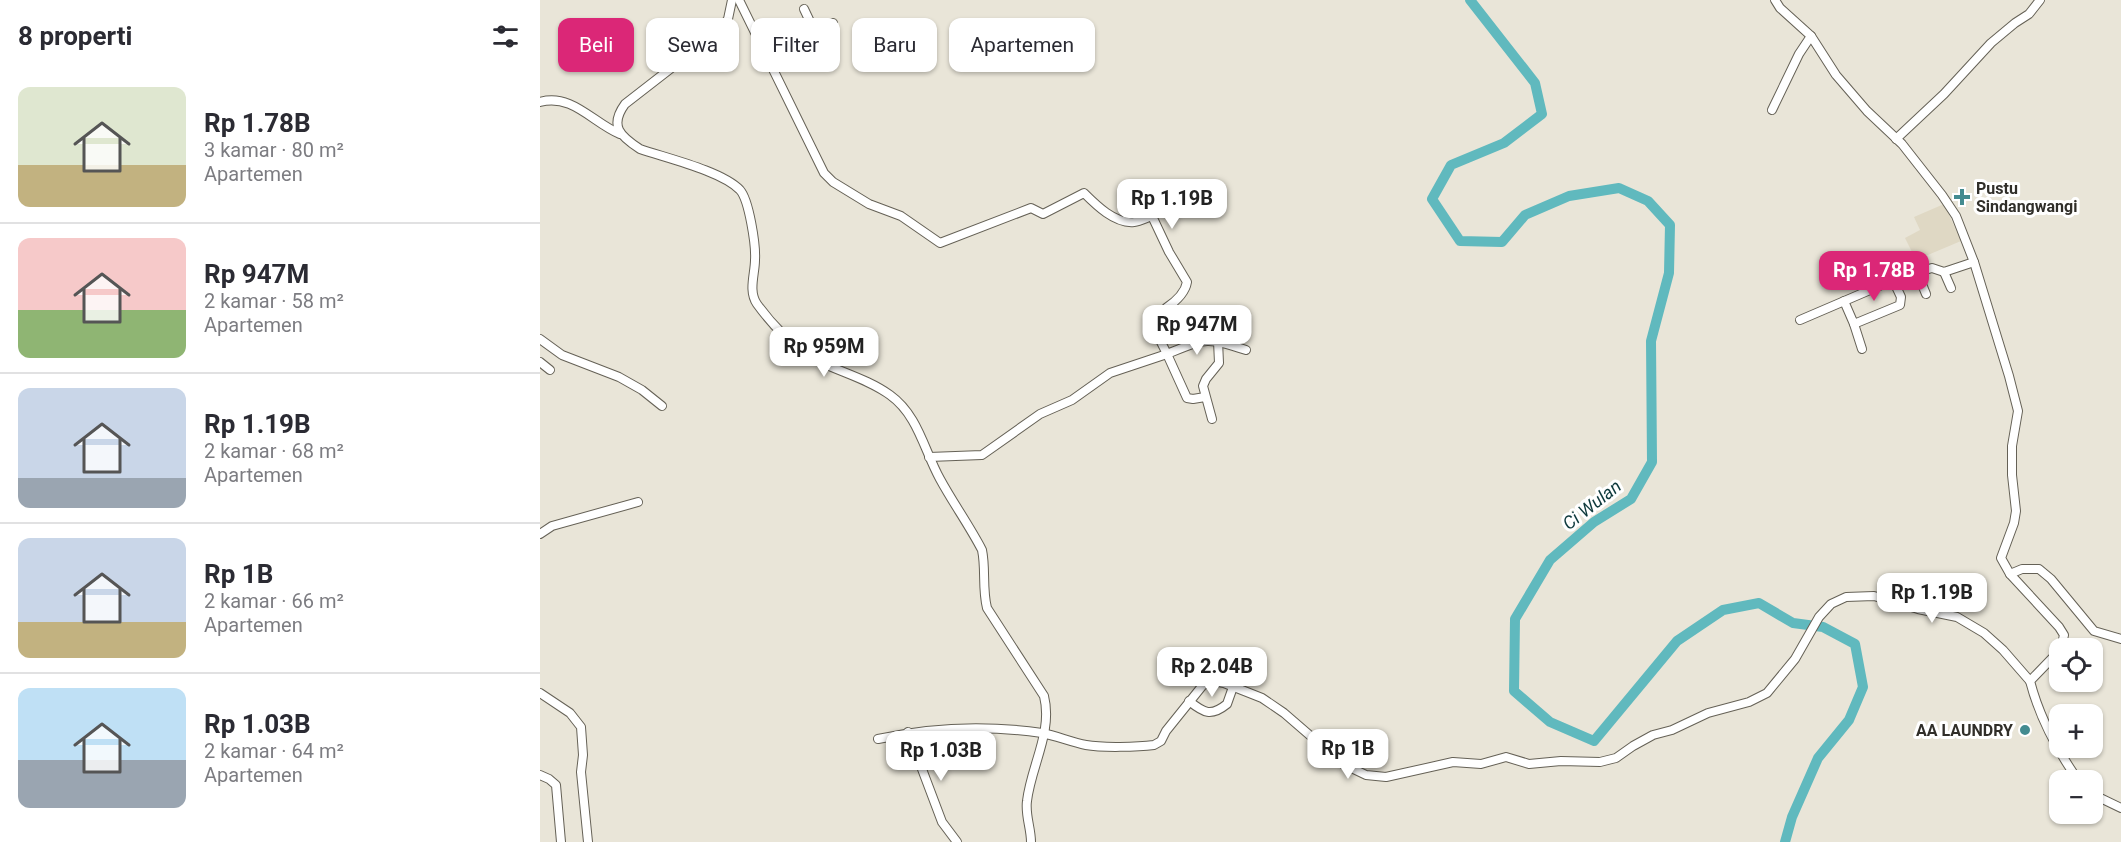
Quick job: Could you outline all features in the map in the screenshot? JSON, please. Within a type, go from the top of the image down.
[{"type":"street","points":[[620,134],[617,118],[625,104],[719,31],[728,19],[732,0]]},
{"type":"street","points":[[739,0],[751,25]]},
{"type":"street","points":[[1775,0],[1780,8],[1811,36],[1836,75],[1867,111],[1896,139],[1942,195],[1956,216],[1974,262],[2010,376],[2018,411],[2012,456],[2016,511],[2001,558],[2010,574],[2059,627],[2064,635],[2063,638]]},
{"type":"street","points":[[1896,139],[1944,94],[1991,44],[2028,14],[2040,0]]},
{"type":"street","points":[[804,9],[808,18]]},
{"type":"street","points":[[1772,110],[1799,54],[1811,36]]},
{"type":"street","points":[[774,72],[827,178],[869,204],[901,216],[937,242],[943,243],[1031,208],[1043,214],[1083,193],[1105,212],[1123,221],[1135,222],[1152,216],[1169,252],[1187,282],[1187,286],[1178,299],[1166,308],[1163,318],[1154,328],[1187,398],[1205,397]]},
{"type":"street","points":[[540,102],[555,99],[571,104],[640,149],[723,178],[741,191],[747,202],[756,258],[752,292],[757,303],[800,350],[813,359],[878,387],[896,400],[917,426],[929,457],[982,550],[985,562],[983,591],[987,608],[1044,696],[1048,710],[1027,799],[1026,813],[1031,842]]},
{"type":"street","points":[[1800,320],[1917,272],[1932,268],[1944,272],[1974,262]]},
{"type":"street","points":[[1917,272],[1926,294]]},
{"type":"street","points":[[1944,272],[1951,288]]},
{"type":"street","points":[[1854,324],[1900,305],[1901,297],[1893,280]]},
{"type":"street","points":[[1844,301],[1862,349]]},
{"type":"street","points":[[540,339],[562,355],[619,377],[642,390],[662,406]]},
{"type":"street","points":[[929,457],[985,454],[1040,414],[1072,400],[1110,373],[1199,341],[1218,341],[1246,350]]},
{"type":"street","points":[[1212,419],[1203,391],[1204,382],[1219,363],[1218,341]]},
{"type":"street","points":[[540,362],[550,370]]},
{"type":"street","points":[[540,534],[552,526],[638,502]]},
{"type":"street","points":[[2010,574],[2022,569],[2039,569],[2051,579],[2094,631],[2121,639]]},
{"type":"street","points":[[878,739],[908,732],[954,728],[1007,729],[1044,734],[1089,746],[1154,745],[1161,741],[1203,685],[1213,681],[1262,698],[1343,764],[1366,775],[1386,777],[1452,762],[1481,764],[1506,757],[1529,764],[1562,761],[1600,762],[1616,758],[1653,735],[1672,730],[1708,713],[1749,702],[1767,693],[1795,659],[1819,617],[1832,604],[1846,597],[1874,596],[1918,609],[1957,617],[1984,633],[2003,650],[2030,681],[2042,716],[2071,770]]},
{"type":"street","points":[[2030,681],[2049,661]]},
{"type":"street","points":[[1189,701],[1203,712],[1208,713],[1227,704],[1233,687]]},
{"type":"street","points":[[540,693],[570,713],[580,727],[583,756],[581,772],[588,842]]},
{"type":"street","points":[[908,732],[942,822],[957,842]]},
{"type":"street","points":[[540,775],[549,778],[556,785],[561,842]]},
{"type":"street","points":[[2103,799],[2121,808]]},
{"type":"shaded area","points":[[1944,204],[1961,241],[1916,260],[1905,238],[1920,230],[1914,217]]},
{"type":"waterway","name":"Ci Wulan","points":[[1470,0],[1535,83],[1542,114],[1504,143],[1451,165],[1432,199],[1460,241],[1502,242],[1525,215],[1569,196],[1619,188],[1648,201],[1670,225],[1669,273],[1651,341],[1652,462],[1631,499],[1594,522],[1550,560],[1515,619],[1514,691],[1550,722],[1594,741],[1677,641],[1723,610],[1759,603],[1793,623],[1823,627],[1855,644],[1863,687],[1849,720],[1818,758],[1792,817],[1785,842]]},
{"type":"place","name":"Pustu Sindangwangi","points":[[1962,197]]},
{"type":"place","name":"AA LAUNDRY","points":[[2025,730]]}]
